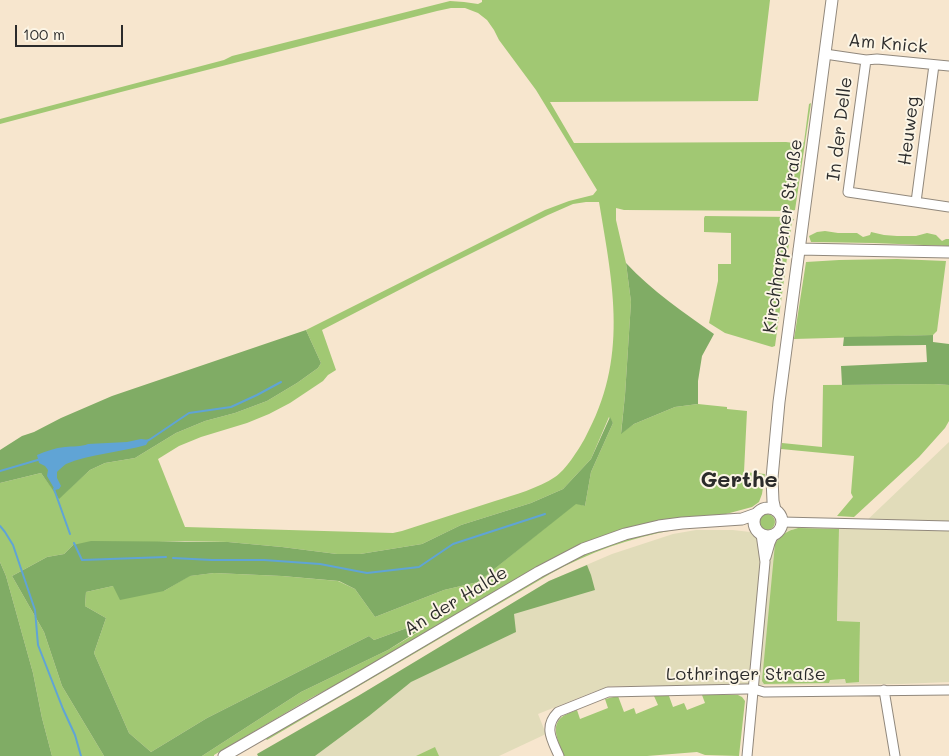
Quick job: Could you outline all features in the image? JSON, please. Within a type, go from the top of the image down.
[{"type":"street","name":"Kirchharpener Straße","points":[[775,510],[772,501],[772,478],[784,354],[832,0]]},
{"type":"street","name":"Am Knick","points":[[825,54],[866,60],[877,59],[949,66]]},
{"type":"street","name":"In der Delle","points":[[866,60],[848,192],[949,207]]},
{"type":"street","name":"Heuweg","points":[[916,202],[934,65]]},
{"type":"street","points":[[799,249],[949,252]]},
{"type":"street","name":"Kirchharpener Straße","points":[[759,512],[766,500],[772,478]]},
{"type":"street","points":[[747,756],[764,562],[774,534],[782,522],[780,515],[770,508],[759,512],[754,522],[759,532],[764,562]]},
{"type":"street","name":"An der Halde","points":[[224,756],[576,552],[603,541],[638,531],[672,524],[742,519],[759,512]]},
{"type":"street","name":"An der Halde","points":[[721,521],[747,525],[759,532]]},
{"type":"street","points":[[782,522],[949,526]]},
{"type":"street","points":[[759,532],[765,536],[774,534]]},
{"type":"street","name":"Lothringer Straße","points":[[559,756],[550,733],[551,720],[558,712],[608,692],[754,689],[764,692],[949,690]]},
{"type":"street","points":[[884,690],[895,756]]},
{"type":"shaded area","points":[[949,442],[949,682],[611,686],[538,714],[546,734],[499,756],[315,756],[369,716],[480,623],[549,581],[612,554],[673,534],[696,530],[750,532],[767,539],[775,537],[782,531],[784,525],[862,525]],"holes":[[[798,528],[839,529],[837,622],[860,622],[859,682],[846,682],[846,679],[829,680],[829,683],[764,684],[777,541],[783,534]]]},
{"type":"green space","points":[[482,0],[770,0],[758,101],[550,102],[574,143],[786,142],[802,144],[804,142],[809,104],[811,103],[795,210],[624,210],[616,208],[616,220],[626,263],[631,302],[621,433],[634,424],[675,407],[698,404],[747,411],[744,472],[765,474],[759,502],[752,507],[726,514],[662,522],[600,537],[571,549],[358,673],[311,698],[214,756],[202,756],[301,692],[388,650],[423,629],[415,625],[374,640],[369,636],[207,718],[151,752],[129,733],[94,653],[106,618],[85,606],[86,592],[113,586],[164,591],[189,576],[214,573],[282,576],[338,581],[355,589],[375,617],[444,590],[478,582],[576,503],[585,506],[591,472],[613,423],[609,417],[591,459],[563,489],[531,503],[461,525],[422,544],[360,554],[337,554],[228,542],[185,541],[73,545],[64,554],[47,557],[12,576],[44,632],[62,686],[104,756],[52,756],[33,673],[6,576],[0,562],[0,483],[41,473],[59,498],[90,470],[105,463],[135,458],[176,433],[205,421],[235,413],[267,401],[297,383],[318,368],[321,363],[306,330],[545,210],[593,195],[597,190],[536,90],[499,40],[487,20],[478,13],[465,8],[437,11],[0,124],[0,119],[224,60],[232,56],[450,1],[478,4]],"holes":[[[599,202],[609,263],[614,322],[608,379],[599,408],[585,438],[559,474],[542,485],[526,491],[393,533],[185,527],[158,459],[179,446],[201,437],[269,414],[290,403],[323,381],[336,370],[322,330],[548,215],[573,204]]]},
{"type":"green space","points":[[705,216],[792,217],[794,220],[792,221],[775,346],[772,347],[725,333],[709,323],[718,281],[718,264],[731,264],[731,233],[704,232]]},
{"type":"green space","points":[[825,231],[857,233],[863,237],[870,235],[871,232],[897,236],[916,236],[927,233],[936,235],[942,241],[949,239],[949,246],[811,242],[809,236]]},
{"type":"green space","points":[[897,259],[946,261],[937,331],[933,335],[794,339],[806,262]]},
{"type":"green space","points":[[626,263],[657,292],[714,334],[702,356],[698,381],[698,404],[675,407],[634,424],[621,434],[631,302]]},
{"type":"green space","points":[[306,330],[321,363],[318,368],[297,383],[267,401],[235,413],[205,421],[176,433],[135,458],[105,463],[90,470],[59,499],[41,473],[0,483],[0,450],[22,436],[112,396]]},
{"type":"green space","points":[[933,335],[933,342],[949,344],[949,385],[842,385],[841,366],[927,362],[926,345],[843,346],[844,337]]},
{"type":"green space","points":[[823,385],[949,385],[949,421],[945,428],[919,457],[854,517],[837,516],[853,497],[851,493],[854,456],[781,449],[782,443],[822,447]]},
{"type":"green space","points":[[610,417],[613,423],[591,472],[585,506],[576,504],[478,582],[444,590],[375,617],[355,589],[339,581],[282,576],[214,573],[190,576],[164,591],[120,600],[113,586],[86,592],[85,606],[106,618],[94,653],[129,733],[151,752],[207,718],[369,636],[374,640],[415,625],[423,628],[388,650],[301,692],[202,756],[104,756],[62,686],[44,632],[12,576],[47,557],[64,554],[73,545],[91,541],[228,542],[337,554],[360,554],[422,544],[461,525],[531,503],[563,489],[591,459]]},
{"type":"green space","points":[[767,514],[773,516],[775,522],[773,528],[767,530],[761,528],[759,522],[761,516]]},
{"type":"green space","points":[[674,528],[674,530],[641,537],[610,547],[565,566],[267,740],[265,738],[562,563],[617,541]]},
{"type":"green space","points":[[798,528],[839,529],[837,621],[860,622],[859,682],[846,683],[845,679],[830,680],[829,683],[764,684],[762,681],[775,544],[785,533]]},
{"type":"green space","points":[[0,562],[6,576],[33,673],[52,756],[0,756]]},
{"type":"green space","points":[[587,565],[595,590],[514,614],[516,632],[411,682],[315,756],[258,756],[257,754],[358,696],[549,581]]},
{"type":"green space","points":[[702,695],[738,695],[745,701],[739,756],[705,755],[697,752],[647,756],[564,756],[556,734],[557,723],[566,714],[577,710],[580,719],[608,708],[605,699],[618,696],[624,712],[634,708],[636,714],[658,705],[654,696],[669,696],[673,707],[684,703],[687,710],[705,703]]},
{"type":"green space","points":[[435,747],[439,756],[416,756]]},
{"type":"water","points":[[141,439],[149,440],[146,445],[66,464],[57,472],[57,478],[61,486],[55,490],[47,476],[48,470],[39,463],[37,455],[61,447],[127,442]]},
{"type":"waterway","points":[[146,441],[189,413],[231,407],[281,382]]},
{"type":"waterway","points":[[0,471],[41,459]]},
{"type":"waterway","points":[[54,489],[70,534]]},
{"type":"waterway","points":[[173,558],[264,560],[320,564],[367,573],[419,567],[453,544],[545,514]]},
{"type":"waterway","points":[[0,526],[13,545],[35,610],[38,645],[75,735],[81,756]]},
{"type":"waterway","points":[[74,543],[82,560],[166,557]]},
{"type":"district","name":"Gerthe","points":[[739,480]]}]
